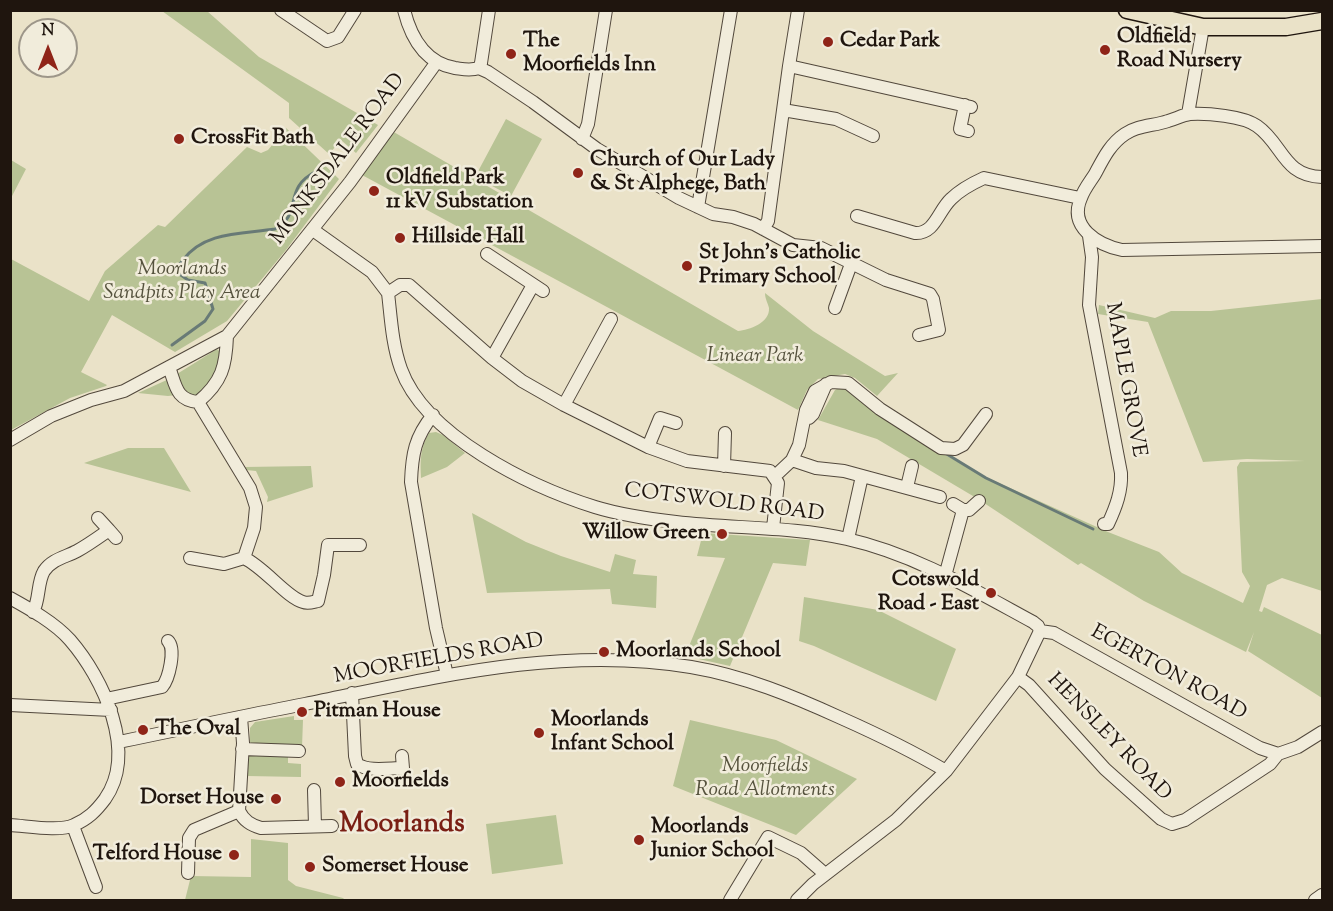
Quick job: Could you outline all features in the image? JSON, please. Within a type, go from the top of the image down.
[{"type":"main road","points":[[1127,10],[1203,27],[1286,27],[1323,21]]},
{"type":"street","points":[[281,10],[327,41],[338,36],[355,10]]},
{"type":"street","points":[[404,10],[412,34],[422,50],[436,63],[488,72],[582,139],[655,184],[698,207],[721,216],[744,220],[793,244],[821,248],[886,280],[930,294],[939,330],[919,335]]},
{"type":"street","points":[[476,69],[481,63],[489,10]]},
{"type":"street","points":[[582,139],[588,124],[606,10]]},
{"type":"street","points":[[698,207],[730,10]]},
{"type":"street","points":[[763,230],[768,221],[798,10]]},
{"type":"street","points":[[1188,114],[1203,27]]},
{"type":"street","name":"MONKSDALE ROAD","points":[[10,440],[51,416],[92,400],[124,391],[227,336],[313,230],[436,63]]},
{"type":"street","points":[[789,66],[968,106],[960,129],[968,131]]},
{"type":"street","points":[[783,110],[836,119],[873,135]]},
{"type":"street","points":[[857,216],[922,233],[929,230],[950,199],[984,178],[1080,198],[1108,150],[1125,133],[1188,114],[1249,121],[1263,130],[1282,157],[1297,171],[1306,175],[1323,177]]},
{"type":"street","name":"MAPLE GROVE","points":[[1080,198],[1080,221],[1089,236],[1092,257],[1089,306],[1121,472],[1120,495],[1108,524],[1104,524]]},
{"type":"street","points":[[313,230],[372,272],[388,292],[400,285],[409,285],[492,358],[522,381],[564,405],[648,447],[687,461],[762,468],[770,471],[778,483],[773,528]]},
{"type":"street","points":[[1089,236],[1112,248],[1135,251],[1323,246]]},
{"type":"street","points":[[486,254],[538,288],[492,358]]},
{"type":"street","points":[[835,308],[851,264]]},
{"type":"street","name":"COTSWOLD ROAD","points":[[388,292],[393,341],[401,369],[413,393],[453,434],[504,469],[596,507],[676,522],[791,529],[848,539],[896,553],[1036,623],[1040,630]]},
{"type":"street","points":[[564,405],[611,319]]},
{"type":"street","points":[[169,367],[179,395],[188,401],[198,402],[212,390],[219,379],[226,358],[227,336]]},
{"type":"street","points":[[775,476],[792,460],[799,446],[806,410],[815,391],[826,384],[838,381],[848,382],[880,409],[941,448],[955,449],[963,445],[986,414]]},
{"type":"street","points":[[198,402],[250,488],[256,507],[254,528],[244,558]]},
{"type":"street","points":[[433,416],[417,441],[412,457],[411,482],[436,628],[447,675]]},
{"type":"street","points":[[648,447],[660,418],[676,423]]},
{"type":"street","points":[[724,466],[725,432]]},
{"type":"street","points":[[792,460],[816,468],[844,471],[940,497]]},
{"type":"street","points":[[907,487],[912,466]]},
{"type":"street","points":[[848,539],[862,476]]},
{"type":"street","points":[[945,576],[958,507],[969,510],[979,501]]},
{"type":"street","points":[[33,612],[44,571],[51,563],[112,534],[98,518]]},
{"type":"street","points":[[190,558],[224,564],[244,558],[254,562],[297,600],[310,603],[318,601],[328,545],[360,545]]},
{"type":"street","points":[[10,598],[69,639],[86,661],[108,704],[119,742],[118,766],[111,791],[94,814],[74,826],[64,828],[10,825]]},
{"type":"street","points":[[797,900],[810,886],[896,820],[946,771],[1018,677],[1040,630]]},
{"type":"street","name":"EGERTON ROAD","points":[[1040,630],[1054,633],[1260,748],[1278,754]]},
{"type":"street","points":[[10,705],[108,704],[162,687],[166,682],[173,650],[168,641]]},
{"type":"street","name":"MOORFIELDS ROAD","points":[[119,742],[447,675],[504,665],[575,659],[654,662],[701,669],[755,683],[793,696],[887,738],[946,771]]},
{"type":"street","name":"HENSLEY ROAD","points":[[1018,677],[1029,685],[1105,769],[1161,819],[1172,824],[1185,820],[1260,771],[1278,754],[1298,747],[1323,732]]},
{"type":"street","points":[[352,693],[357,764],[370,768],[403,767]]},
{"type":"street","points":[[241,717],[239,811],[246,821],[261,828],[332,826]]},
{"type":"street","points":[[242,749],[299,751]]},
{"type":"street","points":[[314,790],[315,826]]},
{"type":"street","points":[[188,873],[189,838],[194,830],[239,811]]},
{"type":"street","points":[[74,826],[96,886]]},
{"type":"street","points":[[729,900],[768,837],[801,853],[825,874]]},
{"type":"street","points":[[1315,900],[1323,895]]},
{"type":"green space","points":[[162,11],[207,11],[259,57],[378,125],[356,153],[341,140],[329,154],[289,118],[289,103]]},
{"type":"green space","points":[[506,119],[542,139],[511,196],[475,177]]},
{"type":"green space","name":"Moorlands Sandpits Play Area","points":[[286,128],[339,179],[286,250],[227,321],[175,352],[112,315],[81,372],[107,385],[70,398],[11,430],[11,259],[89,301],[105,271],[158,225],[165,227],[247,147],[261,153],[268,150]]},
{"type":"green space","name":"Linear Park","points":[[392,131],[738,331],[753,327],[766,318],[769,308],[765,293],[813,331],[885,376],[898,373],[877,396],[855,378],[845,374],[818,379],[807,390],[798,410],[362,175]]},
{"type":"green space","points":[[11,160],[26,169],[11,198]]},
{"type":"green space","points":[[1322,299],[1322,591],[1282,578],[1267,585],[1259,611],[1262,612],[1264,607],[1322,635],[1322,698],[1248,651],[1254,632],[1246,652],[1144,601],[1081,563],[1078,565],[978,499],[877,439],[818,420],[835,390],[846,384],[905,432],[979,474],[1108,532],[1159,552],[1182,573],[1243,603],[1250,586],[1242,572],[1237,467],[1240,462],[1305,461],[1247,459],[1203,462],[1148,322],[1098,314],[1099,305],[1155,318],[1171,311],[1211,311]]},
{"type":"green space","points":[[217,349],[222,358],[210,387],[200,396],[138,393],[169,379]]},
{"type":"green space","points":[[436,432],[465,453],[447,467],[421,478],[422,450],[429,433]]},
{"type":"green space","points":[[128,448],[164,448],[191,492],[84,463]]},
{"type":"green space","points":[[311,466],[313,487],[267,502],[268,497],[256,471],[246,470],[245,467]]},
{"type":"green space","points":[[472,513],[526,542],[610,572],[615,554],[636,560],[633,574],[657,576],[656,608],[612,604],[610,589],[487,593]]},
{"type":"green space","points":[[703,533],[810,540],[806,566],[773,563],[730,666],[685,656],[725,558],[697,556]]},
{"type":"green space","points":[[804,597],[878,610],[956,649],[936,701],[799,641]]},
{"type":"green space","points":[[294,716],[294,720],[303,720],[302,747],[253,745],[250,742],[250,728],[255,722]]},
{"type":"green space","name":"Moorfields Road Allotments","points":[[690,720],[776,740],[857,779],[796,835],[673,786]]},
{"type":"green space","points":[[249,756],[288,756],[288,763],[301,764],[301,777],[247,776],[247,760]]},
{"type":"green space","points":[[556,815],[563,864],[492,874],[486,824]]},
{"type":"green space","points":[[251,839],[288,843],[288,880],[296,886],[345,900],[185,900],[191,876],[251,877]]},
{"type":"waterway","points":[[172,345],[205,321],[213,309],[205,283],[188,280],[178,273],[183,260],[192,251],[213,239],[237,233],[275,229],[289,216],[299,185],[317,171]]},
{"type":"waterway","points":[[945,453],[986,478],[1093,529]]},
{"type":"place","name":"Cedar Park","points":[[828,42]]},
{"type":"place","name":"Oldfield Road Nursery","points":[[1105,50]]},
{"type":"place","name":"The Moorfields Inn","points":[[511,54]]},
{"type":"place","name":"CrossFit Bath","points":[[179,139]]},
{"type":"place","name":"Church of Our Lady & St Alphege, Bath","points":[[578,173]]},
{"type":"place","name":"Oldfield Park 11 kV Substation","points":[[374,191]]},
{"type":"place","name":"Hillside Hall","points":[[400,238]]},
{"type":"place","name":"St John's Catholic Primary School","points":[[687,266]]},
{"type":"place","name":"Willow Green","points":[[722,534]]},
{"type":"place","name":"Cotswold Road - East","points":[[991,593]]},
{"type":"place","name":"Moorlands School","points":[[604,652]]},
{"type":"place","name":"Pitman House","points":[[302,712]]},
{"type":"place","name":"The Oval","points":[[143,730]]},
{"type":"place","name":"Moorlands Infant School","points":[[539,733]]},
{"type":"place","name":"Moorfields","points":[[340,782]]},
{"type":"place","name":"Dorset House","points":[[276,799]]},
{"type":"place","name":"Moorlands Junior School","points":[[639,840]]},
{"type":"place","name":"Telford House","points":[[234,855]]},
{"type":"place","name":"Somerset House","points":[[310,867]]},
{"type":"district","name":"Moorlands","points":[[402,826]]}]
